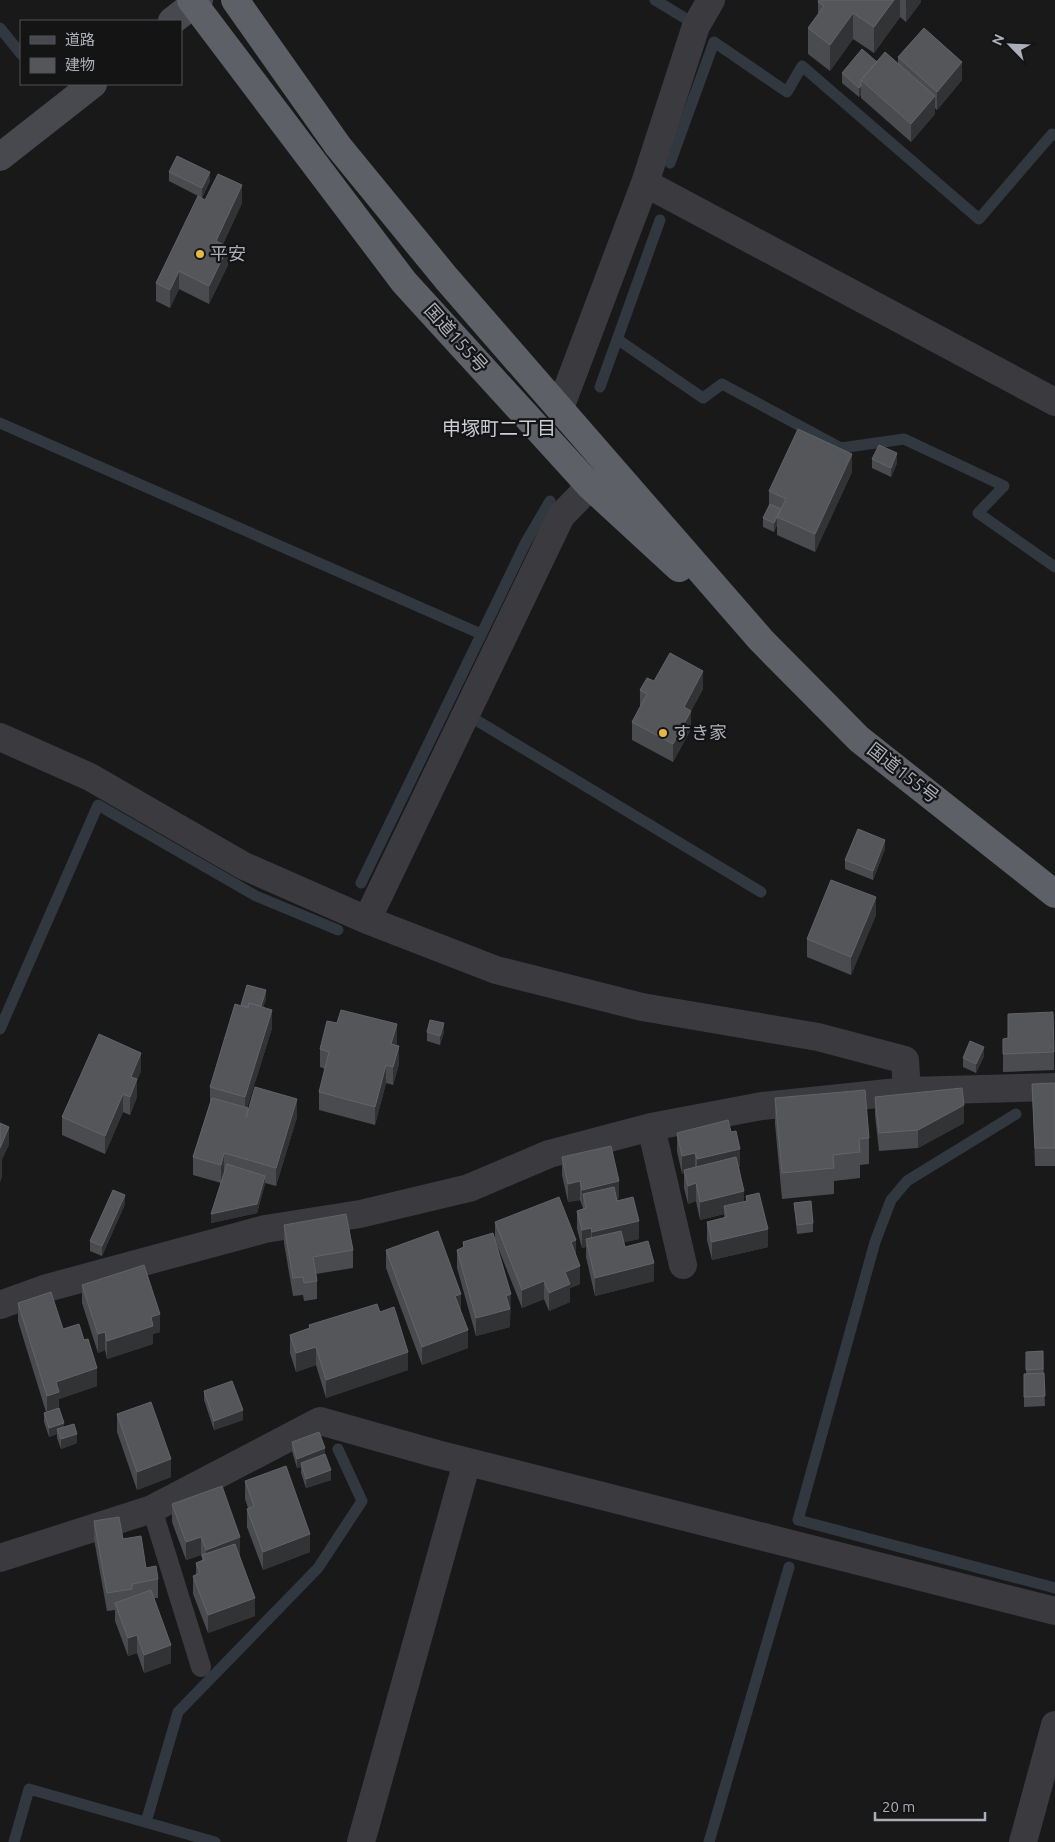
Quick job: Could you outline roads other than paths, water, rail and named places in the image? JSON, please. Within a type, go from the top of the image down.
[{"type":"highway","name":"国道155号","points":[[235,0],[338,146],[446,278],[761,640]]},
{"type":"highway","name":"国道155号","points":[[194,1],[404,282],[590,486],[761,640],[859,739],[1055,894]]},
{"type":"main road","points":[[173,20],[194,1]]},
{"type":"main road","points":[[0,157],[92,85]]},
{"type":"street","points":[[560,408],[646,184],[696,26],[711,0]]},
{"type":"street","points":[[646,184],[1055,402]]},
{"type":"street","points":[[368,920],[561,516],[590,486]]},
{"type":"street","points":[[0,737],[90,776],[244,866],[368,920],[496,970],[642,1007],[818,1037],[905,1060],[907,1091]]},
{"type":"street","points":[[0,1305],[47,1288],[265,1229],[360,1214],[469,1188],[549,1154],[651,1127],[762,1106],[907,1091],[1055,1087]]},
{"type":"street","points":[[651,1127],[683,1265]]},
{"type":"street","points":[[0,1558],[152,1509],[320,1421],[467,1462],[1055,1611]]},
{"type":"street","points":[[361,1842],[467,1462]]},
{"type":"street","points":[[1023,1842],[1055,1725]]},
{"type":"lane","points":[[152,1509],[202,1667]]},
{"type":"waterway","points":[[655,0],[683,17]]},
{"type":"waterway","points":[[0,28],[20,53]]},
{"type":"waterway","points":[[670,163],[714,42],[787,92],[802,66],[979,219],[1052,134],[1055,135]]},
{"type":"waterway","points":[[600,387],[660,220]]},
{"type":"waterway","points":[[617,339],[703,398],[722,384],[841,448],[904,439],[1004,486],[978,513],[1055,567]]},
{"type":"waterway","points":[[0,423],[481,634]]},
{"type":"waterway","points":[[361,883],[526,542],[550,501]]},
{"type":"waterway","points":[[476,720],[761,892]]},
{"type":"waterway","points":[[0,1029],[98,805],[256,896],[338,930]]},
{"type":"waterway","points":[[1016,1114],[907,1181],[891,1200],[875,1242],[798,1520],[1055,1588]]},
{"type":"waterway","points":[[146,1822],[178,1712],[318,1568],[362,1501],[338,1449]]},
{"type":"waterway","points":[[709,1842],[789,1567]]},
{"type":"waterway","points":[[14,1842],[29,1789],[215,1842]]},
{"type":"place","name":"平安","points":[[200,254]]},
{"type":"place","name":"すき家","points":[[663,733]]},
{"type":"district","name":"申塚町二丁目","points":[[499,428]]}]
